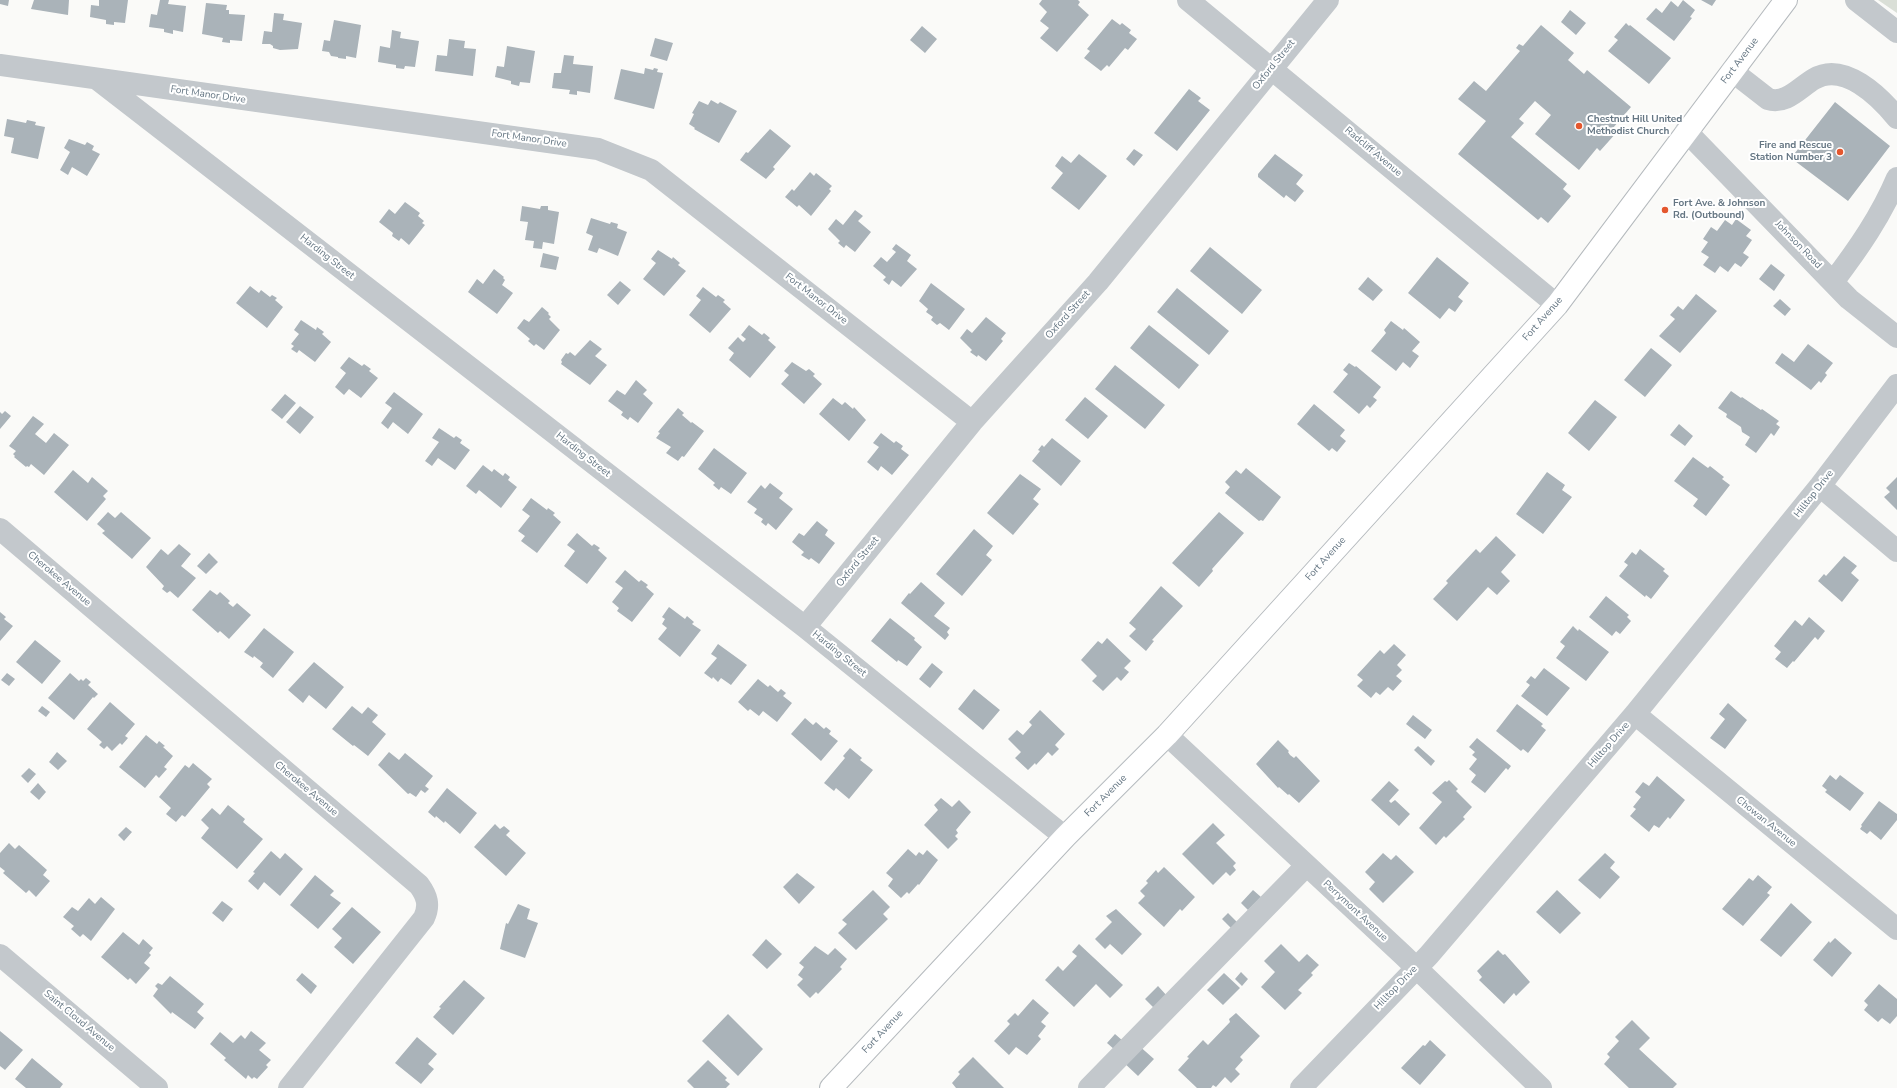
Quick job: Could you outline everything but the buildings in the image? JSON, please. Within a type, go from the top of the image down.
[{"type":"main road","name":"Fort Avenue","points":[[831,1088],[1065,837],[1167,735],[1557,305],[1686,131],[1786,0]]},
{"type":"street","name":"Radcliff Avenue","points":[[1188,0],[1557,305]]},
{"type":"street","name":"Oxford Street","points":[[805,627],[972,422],[1098,282],[1328,0]]},
{"type":"street","points":[[1856,0],[1897,32]]},
{"type":"street","name":"Fort Manor Drive","points":[[0,65],[598,149],[650,170],[972,422]]},
{"type":"street","points":[[1732,71],[1768,99],[1774,101],[1784,99],[1824,74],[1842,74],[1854,79],[1889,108],[1897,118]]},
{"type":"street","name":"Harding Street","points":[[97,79],[805,627],[1065,837]]},
{"type":"street","name":"Johnson Road","points":[[1686,131],[1849,298],[1897,336]]},
{"type":"street","points":[[1833,282],[1855,254],[1887,201],[1897,178]]},
{"type":"street","name":"Hilltop Drive","points":[[1301,1088],[1429,955],[1635,714],[1820,486],[1897,385]]},
{"type":"street","points":[[1820,486],[1897,551]]},
{"type":"street","name":"Cherokee Avenue","points":[[0,529],[420,885],[425,893],[428,901],[428,910],[424,918],[289,1088]]},
{"type":"street","name":"Chowan Avenue","points":[[1635,714],[1897,929]]},
{"type":"street","name":"Perrymont Avenue","points":[[1167,735],[1416,967],[1541,1088]]},
{"type":"street","points":[[1089,1088],[1306,866]]},
{"type":"street","name":"Saint Cloud Avenue","points":[[0,955],[157,1088]]},
{"type":"shaded area","points":[[1878,0],[1897,0],[1897,13]]},
{"type":"place","name":"Chestnut Hill United Methodist Church","points":[[1579,126]]},
{"type":"place","name":"Fire and Rescue Station Number 3","points":[[1840,152]]},
{"type":"place","name":"Fort Ave. & Johnson Rd. (Outbound)","points":[[1665,210]]}]
